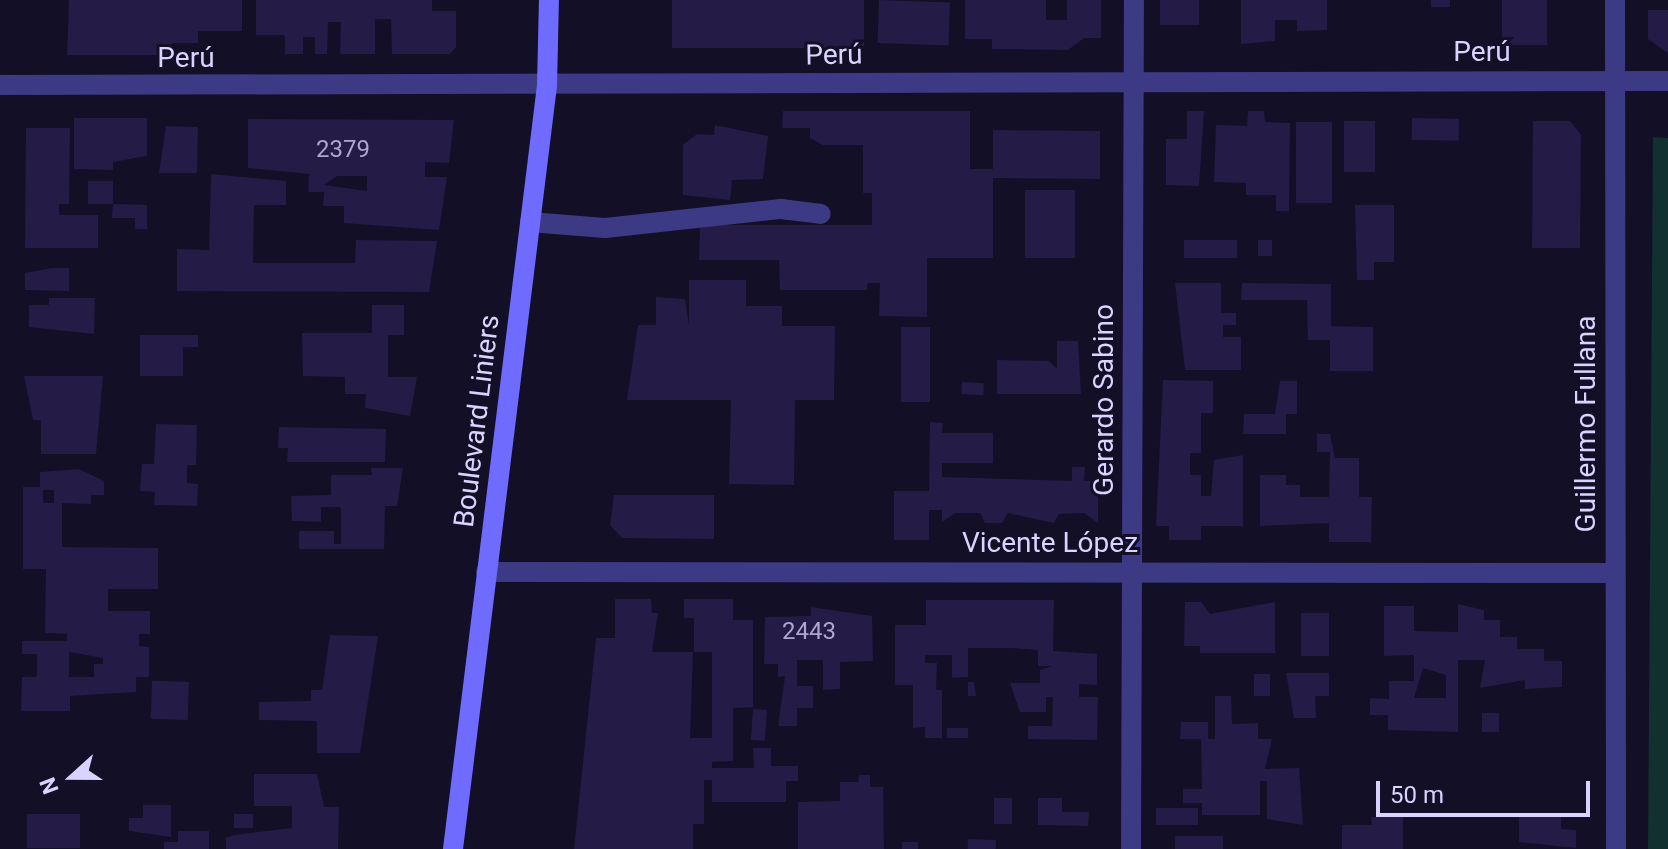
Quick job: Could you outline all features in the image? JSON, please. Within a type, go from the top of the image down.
[{"type":"main road","name":"Boulevard Liniers","points":[[453,849],[547,86],[549,0]]},
{"type":"street","name":"Gerardo Sabino","points":[[1131,849],[1134,0]]},
{"type":"street","name":"Guillermo Fullana","points":[[1615,0],[1616,849]]},
{"type":"street","name":"Perú","points":[[0,85],[1668,81]]},
{"type":"street","points":[[530,222],[605,228],[781,209],[821,214]]},
{"type":"street","name":"Vicente López","points":[[486,572],[1614,573]]},
{"type":"green space","points":[[1653,137],[1668,138],[1668,849],[1648,849]]},
{"type":"building","points":[[69,0],[242,0],[242,31],[198,31],[198,43],[172,43],[171,55],[67,55]]},
{"type":"building","points":[[256,0],[432,0],[432,11],[456,11],[456,47],[450,54],[392,54],[391,19],[375,19],[375,54],[340,54],[341,22],[328,22],[327,54],[315,54],[315,37],[303,37],[303,54],[285,54],[285,35],[256,35]]},
{"type":"building","points":[[672,0],[864,0],[864,48],[672,48]]},
{"type":"building","points":[[879,0],[950,2],[948,45],[877,43]]},
{"type":"building","points":[[965,0],[1046,0],[1046,20],[1067,20],[1067,0],[1101,0],[1101,38],[1084,38],[1068,50],[992,49],[992,39],[965,39]]},
{"type":"building","points":[[1160,0],[1199,0],[1199,25],[1160,25]]},
{"type":"building","points":[[1241,0],[1327,0],[1327,30],[1297,31],[1297,20],[1275,20],[1275,41],[1241,44]]},
{"type":"building","points":[[1431,0],[1450,0],[1450,7],[1431,7]]},
{"type":"building","points":[[1502,0],[1547,0],[1547,45],[1502,45]]},
{"type":"building","points":[[1648,10],[1668,10],[1668,53],[1648,39]]},
{"type":"building","points":[[783,111],[970,111],[970,169],[993,169],[993,130],[1100,131],[1100,179],[993,178],[993,258],[927,258],[927,317],[879,316],[880,283],[867,283],[867,290],[780,290],[779,260],[699,260],[700,225],[872,225],[872,193],[863,193],[863,145],[823,145],[810,138],[810,128],[782,128]]},
{"type":"building","points":[[1187,111],[1204,111],[1199,186],[1166,185],[1166,139],[1187,139]]},
{"type":"building","points":[[1248,111],[1264,111],[1265,122],[1290,123],[1289,211],[1276,211],[1276,195],[1246,195],[1246,183],[1214,182],[1216,125],[1247,126]]},
{"type":"building","points":[[74,118],[147,118],[147,156],[113,162],[113,170],[74,169]]},
{"type":"building","points":[[1412,118],[1459,119],[1459,141],[1412,140]]},
{"type":"building","points":[[248,119],[454,120],[449,163],[425,162],[425,177],[447,177],[439,230],[344,223],[344,206],[323,206],[324,192],[308,192],[309,174],[248,168]],"holes":[[[337,176],[367,176],[367,191],[324,185]]]},
{"type":"building","points":[[1344,121],[1375,121],[1375,172],[1344,172]]},
{"type":"building","points":[[1533,121],[1570,121],[1581,135],[1580,248],[1532,248]]},
{"type":"building","points":[[1296,122],[1332,122],[1332,203],[1296,203]]},
{"type":"building","points":[[715,125],[768,136],[763,179],[732,180],[730,200],[683,195],[683,145],[697,134],[714,135]]},
{"type":"building","points":[[166,126],[198,127],[197,173],[159,173]]},
{"type":"building","points":[[26,128],[70,128],[69,204],[59,204],[59,215],[98,215],[98,248],[25,248]]},
{"type":"building","points":[[211,174],[286,181],[286,205],[254,205],[253,263],[355,263],[356,240],[437,241],[429,292],[177,291],[177,249],[209,250]]},
{"type":"building","points":[[88,181],[113,181],[113,204],[88,204]]},
{"type":"building","points":[[1025,190],[1075,190],[1075,258],[1025,258]]},
{"type":"building","points":[[113,204],[147,205],[147,229],[135,229],[135,218],[112,218]]},
{"type":"building","points":[[1355,205],[1394,205],[1394,262],[1374,262],[1374,280],[1357,280]]},
{"type":"building","points":[[1184,240],[1237,240],[1237,258],[1184,258]]},
{"type":"building","points":[[1258,240],[1272,240],[1272,256],[1258,256]]},
{"type":"building","points":[[69,268],[69,291],[25,290],[25,273]]},
{"type":"building","points":[[689,280],[746,280],[746,306],[782,306],[782,326],[835,326],[834,400],[795,400],[794,485],[729,484],[731,400],[627,400],[638,325],[656,325],[656,297],[685,299],[689,325]]},
{"type":"building","points":[[1175,283],[1221,283],[1221,313],[1236,313],[1236,325],[1223,325],[1223,337],[1241,337],[1241,370],[1185,370]]},
{"type":"building","points":[[1242,283],[1331,284],[1331,326],[1373,327],[1373,371],[1330,371],[1330,340],[1308,340],[1307,300],[1241,300]]},
{"type":"building","points":[[49,298],[95,298],[94,334],[29,327],[29,305],[49,305]]},
{"type":"building","points":[[372,305],[404,305],[404,335],[388,335],[388,377],[417,377],[410,416],[365,408],[366,394],[345,394],[345,377],[303,376],[302,333],[372,333]]},
{"type":"building","points":[[901,327],[930,327],[930,402],[901,402]]},
{"type":"building","points":[[140,335],[198,335],[198,347],[183,347],[183,376],[140,376]]},
{"type":"building","points":[[1057,341],[1078,341],[1081,394],[997,394],[997,360],[1049,361],[1057,369]]},
{"type":"building","points":[[24,376],[103,376],[96,454],[41,454],[41,420],[33,420]]},
{"type":"building","points":[[1163,380],[1213,381],[1213,413],[1201,413],[1201,453],[1190,453],[1190,475],[1201,475],[1201,496],[1211,496],[1214,460],[1243,455],[1243,526],[1201,526],[1201,540],[1169,540],[1169,526],[1156,526]]},
{"type":"building","points":[[1280,381],[1297,381],[1297,414],[1286,414],[1286,434],[1243,434],[1244,414],[1275,414]]},
{"type":"building","points":[[962,382],[984,383],[983,395],[961,394]]},
{"type":"building","points":[[930,422],[943,423],[942,433],[993,433],[993,463],[942,463],[942,477],[1072,481],[1072,467],[1085,467],[1084,481],[1098,481],[1098,523],[1084,513],[1059,514],[1054,523],[1008,513],[1002,523],[985,523],[980,513],[955,513],[942,522],[942,510],[929,510],[929,540],[894,540],[894,491],[929,491]]},
{"type":"building","points":[[156,424],[197,425],[196,465],[187,465],[187,483],[198,484],[197,506],[154,505],[155,492],[140,491],[142,464],[154,464]]},
{"type":"building","points":[[279,427],[386,429],[385,462],[287,462],[288,448],[278,448]]},
{"type":"building","points":[[1317,434],[1330,434],[1335,458],[1359,458],[1359,497],[1372,497],[1371,542],[1329,542],[1329,523],[1260,526],[1260,475],[1286,475],[1286,485],[1300,485],[1300,497],[1329,497],[1330,452],[1317,452]]},
{"type":"building","points":[[371,468],[403,468],[397,506],[385,506],[384,549],[299,549],[299,531],[334,531],[334,544],[341,544],[341,507],[321,507],[321,522],[292,521],[291,496],[331,495],[331,475],[372,475]]},
{"type":"building","points":[[79,469],[104,481],[104,495],[91,495],[91,504],[62,503],[62,547],[158,548],[158,589],[108,589],[108,611],[150,611],[150,634],[139,634],[139,646],[149,647],[149,677],[136,677],[136,692],[70,696],[70,711],[21,711],[22,677],[37,677],[37,654],[22,654],[22,641],[67,641],[67,634],[45,633],[46,569],[23,569],[23,487],[40,487],[40,472]],"holes":[[[43,490],[54,490],[54,503],[43,503]],[[69,652],[103,658],[103,664],[94,664],[94,677],[69,677]]]},
{"type":"building","points":[[614,495],[714,495],[714,539],[622,538],[610,525]]},
{"type":"building","points":[[615,599],[651,599],[652,613],[658,613],[652,652],[693,652],[690,738],[712,738],[712,652],[694,652],[694,618],[684,618],[684,599],[733,599],[733,620],[753,620],[753,707],[733,708],[733,761],[712,762],[712,768],[754,768],[753,748],[771,748],[771,766],[798,766],[798,781],[786,781],[786,802],[712,802],[712,780],[704,780],[704,824],[693,824],[693,849],[574,849],[596,638],[615,638]]},
{"type":"building","points":[[926,600],[1054,600],[1053,651],[1097,654],[1097,685],[1079,684],[1079,697],[1098,697],[1097,740],[1028,739],[1028,726],[1052,726],[1053,697],[1046,697],[1046,712],[1020,712],[1010,683],[1040,683],[1040,670],[1053,666],[1038,666],[1038,650],[1010,648],[968,648],[968,677],[952,678],[952,655],[925,655],[925,663],[937,663],[936,690],[942,690],[942,738],[925,738],[925,727],[913,728],[913,685],[895,685],[895,625],[926,625]]},
{"type":"building","points":[[1185,602],[1201,602],[1210,614],[1275,602],[1275,653],[1200,653],[1200,646],[1184,646]]},
{"type":"building","points":[[1458,604],[1484,610],[1484,620],[1500,620],[1500,637],[1517,637],[1517,649],[1544,649],[1544,661],[1562,661],[1562,687],[1525,689],[1525,680],[1480,688],[1485,660],[1458,660],[1458,732],[1388,730],[1388,715],[1370,715],[1370,698],[1389,699],[1389,681],[1414,681],[1414,655],[1384,656],[1384,606],[1414,606],[1414,631],[1458,632]],"holes":[[[1423,668],[1446,675],[1446,698],[1414,698]]]},
{"type":"building","points":[[811,607],[872,616],[873,661],[840,662],[840,689],[823,690],[823,660],[797,660],[797,686],[813,686],[813,708],[797,708],[797,726],[778,726],[785,676],[778,677],[778,664],[764,664],[765,617],[811,616]]},
{"type":"building","points":[[1301,613],[1329,613],[1329,656],[1301,656]]},
{"type":"building","points":[[330,635],[378,636],[360,753],[317,753],[317,721],[259,720],[259,702],[311,701],[311,690],[322,690]]},
{"type":"building","points":[[1286,673],[1329,673],[1329,696],[1315,696],[1316,718],[1294,718]]},
{"type":"building","points":[[1254,674],[1270,674],[1270,696],[1254,696]]},
{"type":"building","points":[[152,681],[189,682],[188,720],[151,719]]},
{"type":"building","points":[[968,682],[974,682],[976,696],[968,696]]},
{"type":"building","points":[[1215,696],[1231,696],[1232,724],[1258,723],[1258,739],[1272,739],[1265,769],[1299,768],[1303,825],[1267,819],[1267,781],[1260,781],[1260,815],[1202,815],[1202,803],[1183,803],[1183,789],[1202,789],[1201,739],[1180,739],[1181,722],[1208,722],[1208,739],[1215,739]]},
{"type":"building","points":[[753,709],[767,710],[765,741],[751,740]]},
{"type":"building","points":[[1482,713],[1499,713],[1499,732],[1482,732]]},
{"type":"building","points":[[947,728],[968,728],[968,738],[947,738]]},
{"type":"building","points":[[254,774],[317,774],[324,807],[339,807],[338,849],[226,849],[226,838],[234,835],[292,828],[292,806],[254,806]]},
{"type":"building","points":[[859,775],[870,775],[870,787],[883,787],[884,849],[798,849],[798,802],[840,801],[840,782],[858,782]]},
{"type":"building","points":[[994,798],[1012,798],[1012,824],[994,824]]},
{"type":"building","points":[[1038,798],[1062,798],[1062,812],[1089,812],[1088,826],[1038,825]]},
{"type":"building","points":[[143,805],[171,805],[171,837],[129,831],[129,818],[143,818]]},
{"type":"building","points":[[1156,808],[1198,808],[1198,825],[1156,825]]},
{"type":"building","points":[[27,814],[80,814],[80,848],[27,848]]},
{"type":"building","points":[[234,814],[253,814],[253,828],[234,828]]},
{"type":"building","points":[[1561,816],[1561,829],[1576,830],[1576,848],[1519,842],[1519,817]]},
{"type":"building","points":[[1371,817],[1403,817],[1403,849],[1342,849],[1342,825],[1372,825]]},
{"type":"building","points":[[178,831],[209,831],[209,849],[164,849],[164,842],[178,842]]},
{"type":"building","points":[[1175,836],[1223,836],[1223,849],[1175,849]]},
{"type":"building","points":[[968,839],[996,840],[996,849],[968,849]]},
{"type":"building","points":[[902,842],[918,842],[918,849],[902,849]]}]
